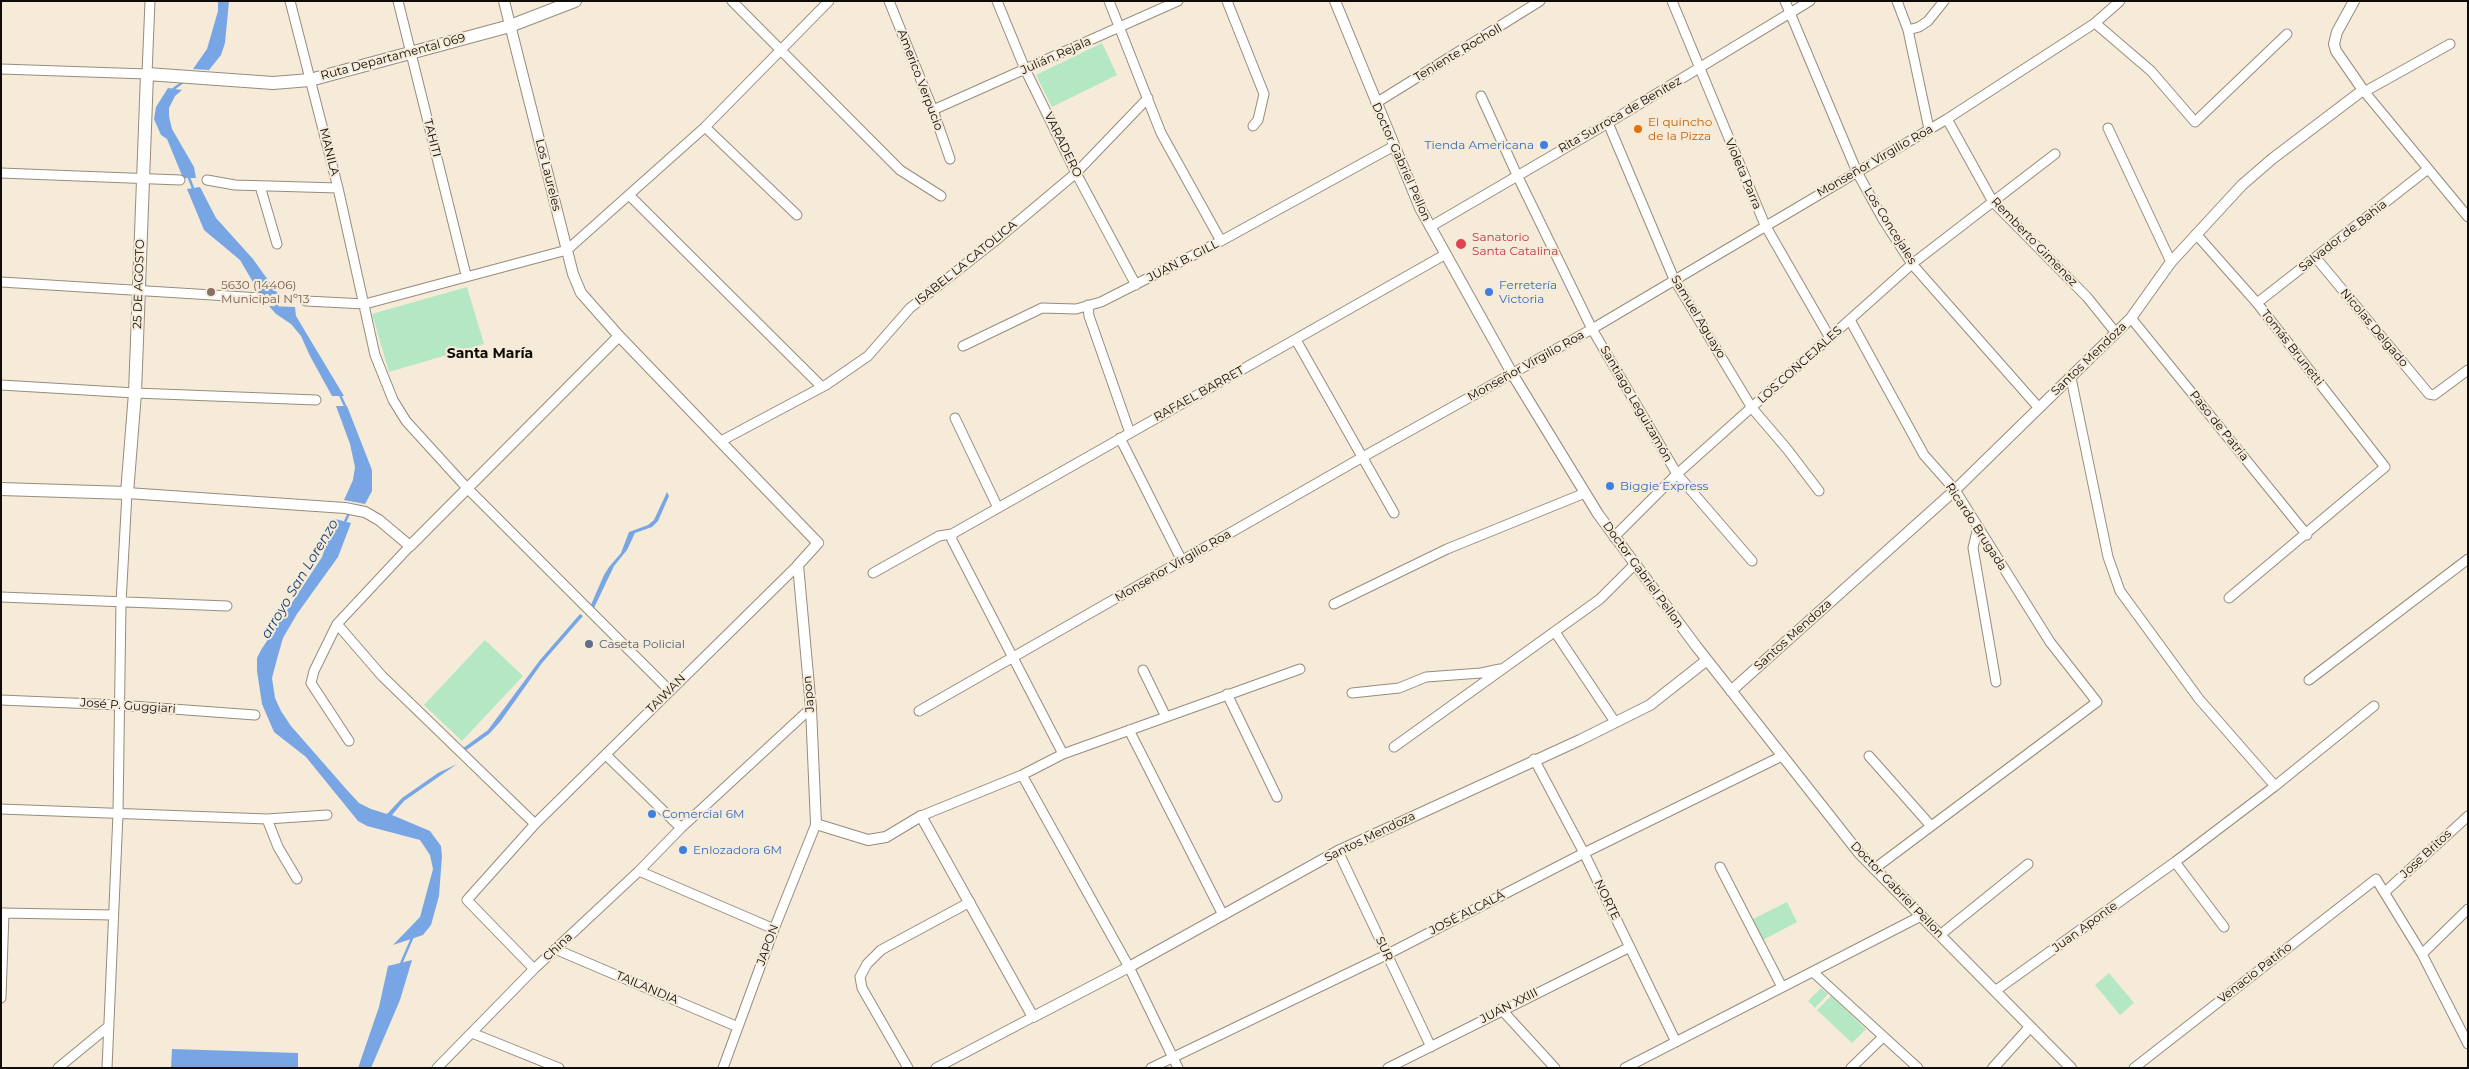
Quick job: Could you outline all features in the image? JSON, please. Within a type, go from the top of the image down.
[{"type":"main road","name":"Ruta Departamental 069","points":[[147,74],[273,83],[310,80],[510,26],[574,1]]},
{"type":"main road","name":"25 DE AGOSTO","points":[[127,493],[135,393],[147,74]]},
{"type":"main road","points":[[1,489],[127,493]]},
{"type":"street","points":[[1,69],[147,74],[150,1]]},
{"type":"street","name":"MANILA","points":[[290,1],[338,188],[376,355],[393,400],[406,421],[467,488],[668,690]]},
{"type":"street","name":"TAHITI","points":[[398,1],[466,275]]},
{"type":"street","name":"Los Laureles","points":[[504,1],[573,274],[581,293],[619,336],[817,542],[818,544],[798,565]]},
{"type":"street","points":[[732,1],[900,170],[941,196]]},
{"type":"street","points":[[306,301],[365,304],[466,275],[567,250],[630,196],[705,127],[829,1]]},
{"type":"street","name":"Americo Verpucio","points":[[889,1],[933,110],[950,159]]},
{"type":"street","name":"VARADERO","points":[[997,1],[1025,69],[1076,173],[1136,285]]},
{"type":"street","points":[[1109,1],[1169,149],[1221,241]]},
{"type":"street","name":"Julián Rejala","points":[[933,110],[1178,1]]},
{"type":"street","points":[[1227,1],[1264,94],[1258,120],[1253,126]]},
{"type":"street","name":"Doctor Gabriel Pellon","points":[[1335,1],[1394,146],[1430,226],[1513,375],[1614,537],[1731,691],[1859,853],[2071,1068]]},
{"type":"street","name":"Teniente Rocholl","points":[[1376,103],[1540,1]]},
{"type":"street","name":"Violeta Parra","points":[[1672,1],[1765,225],[1830,338]]},
{"type":"street","name":"Los Concejales","points":[[1785,1],[1856,172],[1884,222],[1912,264],[2039,408]]},
{"type":"street","name":"Rita Surroca de Benítez","points":[[1430,226],[1608,123],[1810,1]]},
{"type":"street","points":[[1897,1],[1908,30],[1929,129]]},
{"type":"street","points":[[1908,30],[1919,27],[1928,20],[1944,1]]},
{"type":"street","name":"Monseñor Virgilio Roa","points":[[919,711],[1361,458],[1513,375],[1592,329],[1947,119],[2095,23],[2120,1]]},
{"type":"street","points":[[2354,1],[2336,32],[2334,44],[2336,50],[2364,91],[2468,216]]},
{"type":"street","points":[[2095,23],[2151,71],[2195,122],[2288,34]]},
{"type":"street","points":[[2364,91],[2450,44]]},
{"type":"street","name":"Santos Mendoza","points":[[1731,691],[1955,490],[2071,378],[2131,318],[2171,262],[2242,185],[2272,159],[2364,91]]},
{"type":"street","name":"Santiago Leguizamón","points":[[1481,96],[1592,329],[1677,474],[1752,561]]},
{"type":"street","name":"ISABEL LA CATOLICA","points":[[721,441],[822,387],[868,356],[910,308],[995,241],[1076,173],[1148,98]]},
{"type":"street","name":"Remberto Gimenez","points":[[1947,119],[1993,202],[2087,297],[2116,333]]},
{"type":"street","name":"Samuel Aguayo","points":[[1608,123],[1674,279],[1752,408],[1787,449],[1819,492]]},
{"type":"street","points":[[705,127],[797,215]]},
{"type":"street","points":[[2108,128],[2171,262]]},
{"type":"street","name":"JUAN B. GILL","points":[[963,346],[1042,308],[1076,309],[1136,285],[1221,241],[1394,146]]},
{"type":"street","name":"LOS CONCEJALES","points":[[1614,537],[1677,474],[1912,264],[2055,154]]},
{"type":"street","name":"Salvador de Bahia","points":[[2257,302],[2428,169]]},
{"type":"street","points":[[1,173],[180,180]]},
{"type":"street","points":[[207,180],[260,186],[338,188]]},
{"type":"street","points":[[260,186],[277,244]]},
{"type":"street","points":[[630,196],[822,387]]},
{"type":"street","name":"Tomás Brunetti","points":[[2196,234],[2257,302],[2384,467],[2307,535]]},
{"type":"street","name":"RAFAEL BARRET","points":[[873,573],[939,536],[952,534],[1446,254]]},
{"type":"street","name":"Nicolas Delgado","points":[[2316,258],[2429,394],[2434,395],[2468,370]]},
{"type":"street","points":[[1,282],[261,298]]},
{"type":"street","points":[[1088,305],[1089,316],[1130,433]]},
{"type":"street","name":"Paso de Patria","points":[[2131,318],[2307,535]]},
{"type":"street","name":"Ricardo Brugada","points":[[1850,320],[1924,455],[1955,490],[2050,642],[2096,702],[1931,826]]},
{"type":"street","points":[[349,741],[312,683],[321,653],[337,624],[410,546],[619,336]]},
{"type":"street","points":[[1296,340],[1361,458],[1394,513]]},
{"type":"street","points":[[2071,378],[2108,557],[2120,591],[2199,699],[2275,786]]},
{"type":"street","points":[[1,385],[135,393],[316,400]]},
{"type":"street","points":[[955,418],[998,508]]},
{"type":"street","points":[[1120,438],[1182,561]]},
{"type":"street","points":[[107,1068],[118,814],[118,705],[121,603],[127,493],[345,508],[365,512],[390,528],[410,546]]},
{"type":"street","points":[[1334,604],[1447,549],[1585,493]]},
{"type":"street","points":[[1978,528],[1973,548],[1996,682]]},
{"type":"street","points":[[952,534],[952,540],[1014,656],[1063,754]]},
{"type":"street","points":[[2229,598],[2307,535]]},
{"type":"street","points":[[2310,680],[2468,559]]},
{"type":"street","name":"TAIWAN","points":[[534,969],[467,900],[535,824],[606,755],[668,690],[798,565]]},
{"type":"street","name":"Japon","points":[[798,565],[811,708],[816,824]]},
{"type":"street","points":[[1394,747],[1600,599],[1634,565]]},
{"type":"street","points":[[1,597],[227,606]]},
{"type":"street","points":[[337,624],[382,676],[535,824]]},
{"type":"street","points":[[1555,632],[1615,722]]},
{"type":"street","name":"Santos Mendoza","points":[[1033,1017],[1129,967],[1338,851],[1650,705],[1707,660]]},
{"type":"street","points":[[816,824],[868,840],[886,837],[921,816],[1022,775],[1063,754],[1300,668]]},
{"type":"street","points":[[1352,693],[1398,688],[1426,677],[1481,673],[1503,669]]},
{"type":"street","points":[[1143,670],[1166,717]]},
{"type":"street","points":[[1228,694],[1277,797]]},
{"type":"street","name":"José P. Guggiari","points":[[1,700],[118,705],[255,715]]},
{"type":"street","name":"Juan Aponte","points":[[1995,991],[2175,862],[2275,786],[2374,706]]},
{"type":"street","name":"China","points":[[437,1068],[534,969],[681,828],[811,708]]},
{"type":"street","points":[[1129,730],[1222,915]]},
{"type":"street","points":[[606,755],[681,828]]},
{"type":"street","name":"JOSÉ ALCALÁ","points":[[1151,1068],[1386,954],[1584,853],[1782,756]]},
{"type":"street","points":[[1869,756],[1931,826],[1874,869]]},
{"type":"street","name":"NORTE","points":[[1534,759],[1584,853],[1676,1042]]},
{"type":"street","points":[[1022,775],[1129,967],[1178,1068]]},
{"type":"street","points":[[1,809],[267,819],[327,814]]},
{"type":"street","points":[[921,816],[1033,1017],[936,1068]]},
{"type":"street","name":"Jose Britos","points":[[2385,892],[2468,816]]},
{"type":"street","points":[[267,819],[278,847],[297,879]]},
{"type":"street","name":"JAPON","points":[[723,1068],[774,929],[816,824]]},
{"type":"street","name":"SUR","points":[[1338,851],[1431,1047]]},
{"type":"street","points":[[2175,862],[2224,927]]},
{"type":"street","points":[[1940,935],[2028,864]]},
{"type":"street","points":[[1720,867],[1782,987]]},
{"type":"street","points":[[639,870],[774,929]]},
{"type":"street","name":"Venacio Patiño","points":[[2134,1068],[2376,879],[2385,892]]},
{"type":"street","points":[[2385,892],[2422,954],[2468,1044]]},
{"type":"street","points":[[908,1068],[862,988],[860,977],[867,964],[881,950],[970,902]]},
{"type":"street","points":[[2422,954],[2468,909]]},
{"type":"street","points":[[1,998],[3,913],[113,915]]},
{"type":"street","points":[[1626,1067],[1921,916]]},
{"type":"street","name":"JUAN XXIII","points":[[1388,1068],[1501,1009],[1630,947]]},
{"type":"street","name":"TAILANDIA","points":[[555,950],[738,1027]]},
{"type":"street","points":[[1813,972],[1918,1068]]},
{"type":"street","points":[[1501,1009],[1555,1068]]},
{"type":"street","points":[[58,1068],[108,1026]]},
{"type":"street","points":[[1993,1068],[2030,1026]]},
{"type":"street","points":[[472,1033],[559,1068]]},
{"type":"street","points":[[1851,1068],[1883,1036]]},
{"type":"green space","points":[[1102,43],[1117,75],[1052,107],[1036,75]]},
{"type":"green space","points":[[467,287],[484,344],[389,372],[372,314]]},
{"type":"green space","points":[[485,640],[523,676],[462,741],[424,705]]},
{"type":"green space","points":[[1787,902],[1797,922],[1763,940],[1753,919]]},
{"type":"green space","points":[[2109,973],[2134,1003],[2120,1015],[2095,985]]},
{"type":"green space","points":[[1821,988],[1828,994],[1815,1008],[1808,1001]]},
{"type":"green space","points":[[1831,996],[1866,1029],[1852,1043],[1817,1010]]},
{"type":"water","points":[[218,1],[229,1],[225,43],[221,55],[209,70],[193,69],[207,49],[218,11]]},
{"type":"water","points":[[168,88],[182,90],[175,96],[169,108],[169,116],[172,129],[194,167],[196,178],[183,178],[167,139],[161,135],[154,119],[156,107]]},
{"type":"water","points":[[200,187],[216,218],[253,259],[278,294],[260,294],[240,260],[204,230],[187,189]]},
{"type":"water","points":[[269,306],[295,307],[296,316],[344,396],[332,396],[301,336],[291,324],[276,314]]},
{"type":"water","points":[[336,406],[347,406],[372,470],[372,491],[365,504],[344,500],[353,480],[355,467],[350,444]]},
{"type":"water","points":[[667,492],[669,496],[658,521],[652,527],[635,533],[627,550],[614,566],[593,610],[590,607],[604,575],[621,553],[629,532],[648,525],[654,520]]},
{"type":"water","points":[[335,519],[351,523],[338,557],[297,614],[283,638],[277,659],[272,678],[275,698],[281,711],[291,726],[359,803],[387,814],[402,798],[438,773],[457,764],[404,801],[392,815],[430,831],[441,846],[442,856],[439,896],[431,925],[423,935],[393,945],[420,917],[433,869],[430,855],[420,840],[367,826],[358,821],[306,757],[274,732],[262,704],[257,671],[257,658],[261,650],[322,557]]},
{"type":"water","points":[[580,614],[583,616],[542,663],[500,722],[489,734],[465,751],[462,749],[488,730],[540,660]]},
{"type":"water","points":[[412,960],[400,1000],[371,1068],[358,1068],[379,1007],[388,966]]},
{"type":"water","points":[[172,1049],[298,1053],[298,1068],[171,1068]]},
{"type":"waterway","name":"arroyo San Lorenzo","points":[[172,90],[183,82]]},
{"type":"waterway","name":"arroyo San Lorenzo","points":[[188,175],[194,191]]},
{"type":"waterway","name":"arroyo San Lorenzo","points":[[268,291],[278,308]]},
{"type":"waterway","name":"arroyo San Lorenzo","points":[[340,395],[346,408]]},
{"type":"waterway","name":"arroyo San Lorenzo","points":[[344,524],[350,511]]},
{"type":"waterway","name":"arroyo San Lorenzo","points":[[400,966],[413,936]]},
{"type":"place","name":"El quincho de la Pizza","points":[[1638,129]]},
{"type":"place","name":"Tienda Americana","points":[[1544,145]]},
{"type":"place","name":"Sanatorio Santa Catalina","points":[[1461,244]]},
{"type":"place","name":"5630 (14406) Municipal Nº13","points":[[211,292]]},
{"type":"place","name":"Ferretería Victoria","points":[[1489,292]]},
{"type":"place","name":"Biggie Express","points":[[1610,486]]},
{"type":"place","name":"Caseta Policial","points":[[589,644]]},
{"type":"place","name":"Comercial 6M","points":[[652,814]]},
{"type":"place","name":"Enlozadora 6M","points":[[683,850]]},
{"type":"district","name":"Santa María","points":[[490,354]]}]
